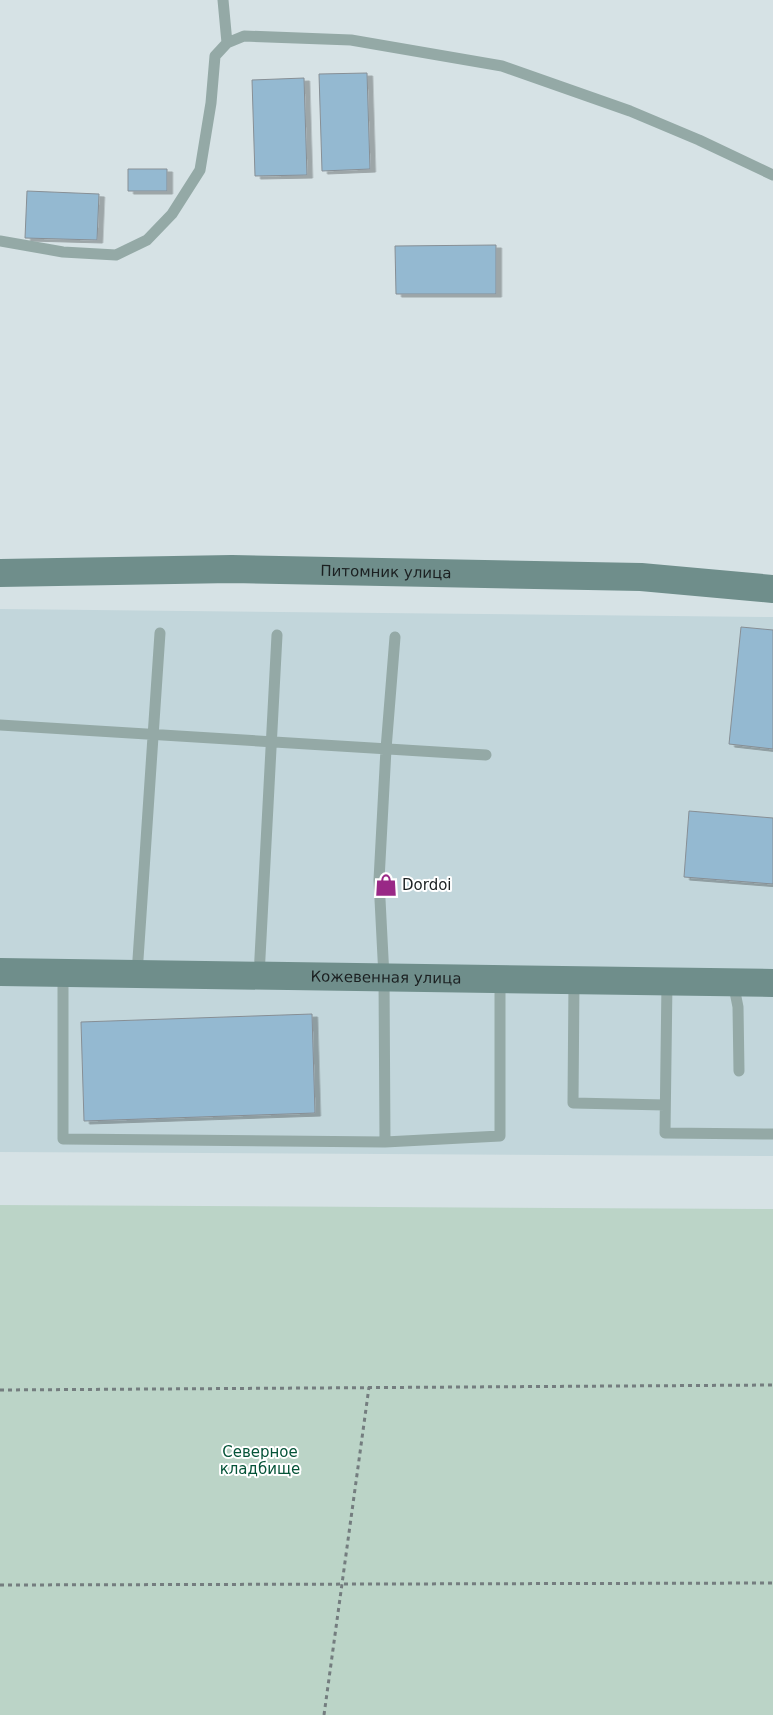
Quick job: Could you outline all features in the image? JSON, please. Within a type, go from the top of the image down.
[{"type":"street","name":"Питомник улица","points":[[0,573],[232,569],[631,577],[773,589]]},
{"type":"street","name":"Кожевенная улица","points":[[0,972],[773,983]]},
{"type":"lane","points":[[223,0],[227,43]]},
{"type":"lane","points":[[0,241],[63,252],[116,255],[147,240],[172,214],[200,170],[215,56],[227,43],[244,36],[350,40],[502,66],[630,111],[699,140],[773,176]]},
{"type":"lane","points":[[137,974],[160,633]]},
{"type":"lane","points":[[259,976],[277,635]]},
{"type":"lane","points":[[385,1142],[384,977],[379,880],[386,749],[395,637]]},
{"type":"lane","points":[[0,725],[486,755]]},
{"type":"lane","points":[[63,972],[63,1139],[385,1142],[500,1136],[500,979]]},
{"type":"lane","points":[[574,980],[573,1103],[665,1105]]},
{"type":"lane","points":[[667,982],[665,1133],[773,1134]]},
{"type":"lane","points":[[733,982],[738,1007],[739,1071]]},
{"type":"path","points":[[0,1390],[773,1385]]},
{"type":"path","points":[[324,1715],[369,1387]]},
{"type":"path","points":[[0,1585],[773,1583]]},
{"type":"shaded area","name":"Dordoi","points":[[0,609],[773,617],[773,1156],[0,1152]]},
{"type":"green space","name":"Северное кладбище","points":[[0,1205],[773,1209],[773,1715],[0,1715]]},
{"type":"building","points":[[367,73],[370,169],[322,171],[319,74]]},
{"type":"building","points":[[304,78],[307,175],[255,176],[252,80]]},
{"type":"building","points":[[128,169],[167,169],[167,191],[128,191]]},
{"type":"building","points":[[27,191],[99,194],[97,240],[25,238]]},
{"type":"building","points":[[496,245],[496,294],[396,294],[395,246]]},
{"type":"building","points":[[741,627],[773,630],[773,749],[729,744]]},
{"type":"building","points":[[689,811],[773,818],[773,884],[684,877]]},
{"type":"building","points":[[312,1014],[315,1113],[84,1121],[81,1022]]},
{"type":"place","name":"Dordoi","points":[[386,885]]}]
